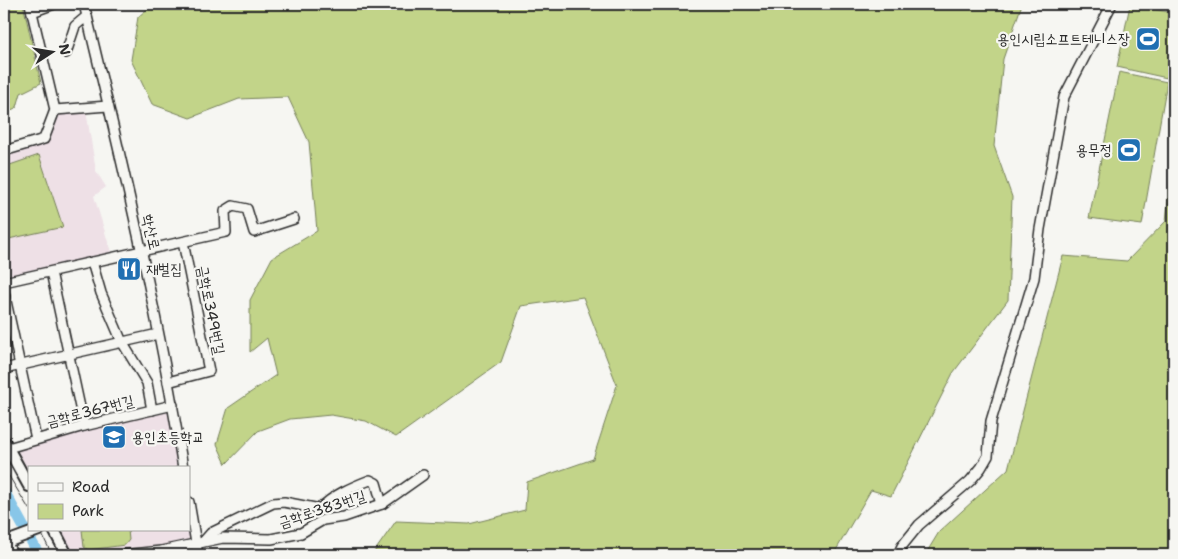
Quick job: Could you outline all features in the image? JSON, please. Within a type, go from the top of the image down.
[{"type":"main road","points":[[9,445],[28,484]]},
{"type":"main road","points":[[8,546],[35,532]]},
{"type":"main road","points":[[55,532],[67,555]]},
{"type":"street","points":[[4,151],[44,139],[55,110],[31,8],[54,4]]},
{"type":"street","name":"학산로","points":[[84,4],[142,251],[173,405],[183,466]]},
{"type":"street","points":[[898,555],[902,546],[919,525],[970,481],[982,468],[988,456],[991,421],[1034,278],[1040,229],[1064,97],[1112,4]]},
{"type":"street","points":[[66,54],[75,26],[87,16]]},
{"type":"street","points":[[55,110],[108,106]]},
{"type":"street","points":[[4,282],[226,232],[224,210],[233,206],[246,209],[254,232],[294,219]]},
{"type":"street","name":"금학로349번길","points":[[168,382],[209,371],[183,242]]},
{"type":"street","points":[[92,262],[101,293],[122,342],[147,383],[152,410]]},
{"type":"street","points":[[52,272],[84,426]]},
{"type":"street","points":[[4,292],[36,439]]},
{"type":"street","points":[[4,369],[158,334]]},
{"type":"street","name":"금학로367번길","points":[[9,445],[173,405]]},
{"type":"street","name":"금학로383번길","points":[[122,555],[161,553],[199,542],[223,538],[271,539],[300,533],[323,520],[344,517],[382,504],[423,475]]},
{"type":"street","points":[[320,509],[330,499],[370,480],[376,483],[382,504]]},
{"type":"street","points":[[199,542],[211,532],[273,503],[284,502],[320,509]]},
{"type":"street","points":[[190,506],[199,542],[198,555]]},
{"type":"street","points":[[320,509],[323,520]]},
{"type":"shaded area","points":[[86,110],[96,171],[106,187],[94,196],[111,252],[4,278],[4,154],[45,141],[57,112]]},
{"type":"shaded area","name":"용인초등학교","points":[[173,405],[183,466],[28,466],[28,469],[15,447]]},
{"type":"shaded area","points":[[190,508],[196,543],[102,555],[75,555],[62,532],[190,532]]},
{"type":"green space","points":[[4,4],[23,4],[41,83],[21,93],[17,107],[4,114]]},
{"type":"green space","points":[[153,4],[224,4],[230,6],[238,4],[1022,4],[1003,59],[994,146],[1012,197],[1008,300],[953,373],[891,496],[871,490],[835,552],[841,555],[372,555],[396,521],[469,524],[525,510],[527,482],[593,459],[617,385],[583,297],[521,306],[501,362],[396,437],[366,421],[331,415],[290,419],[258,431],[226,464],[217,444],[228,408],[276,375],[267,338],[250,352],[250,300],[272,258],[317,231],[309,142],[288,97],[239,99],[190,118],[152,104],[131,60],[138,17]]},
{"type":"green space","name":"용인시립소프트테니스장","points":[[1130,5],[1174,13],[1174,32],[1167,78],[1117,67]]},
{"type":"green space","name":"용무정","points":[[1119,72],[1167,82],[1142,225],[1089,218]]},
{"type":"green space","points":[[1174,146],[1174,555],[925,555],[939,532],[1008,469],[1063,256],[1127,261],[1166,221]]},
{"type":"green space","points":[[39,155],[63,227],[4,240],[4,167]]},
{"type":"green space","points":[[82,532],[128,532],[129,540],[125,545],[88,550],[84,547]]},
{"type":"waterway","points":[[4,491],[39,555]]},
{"type":"tram line","points":[[4,455],[15,473]]},
{"type":"tram line","points":[[4,468],[28,507]]},
{"type":"tram line","points":[[41,532],[52,555]]},
{"type":"place","name":"용인시립소프트테니스장","points":[[1148,39]]},
{"type":"place","name":"용무정","points":[[1129,150]]},
{"type":"place","name":"재벌집","points":[[129,269]]},
{"type":"place","name":"용인초등학교","points":[[114,437]]}]
